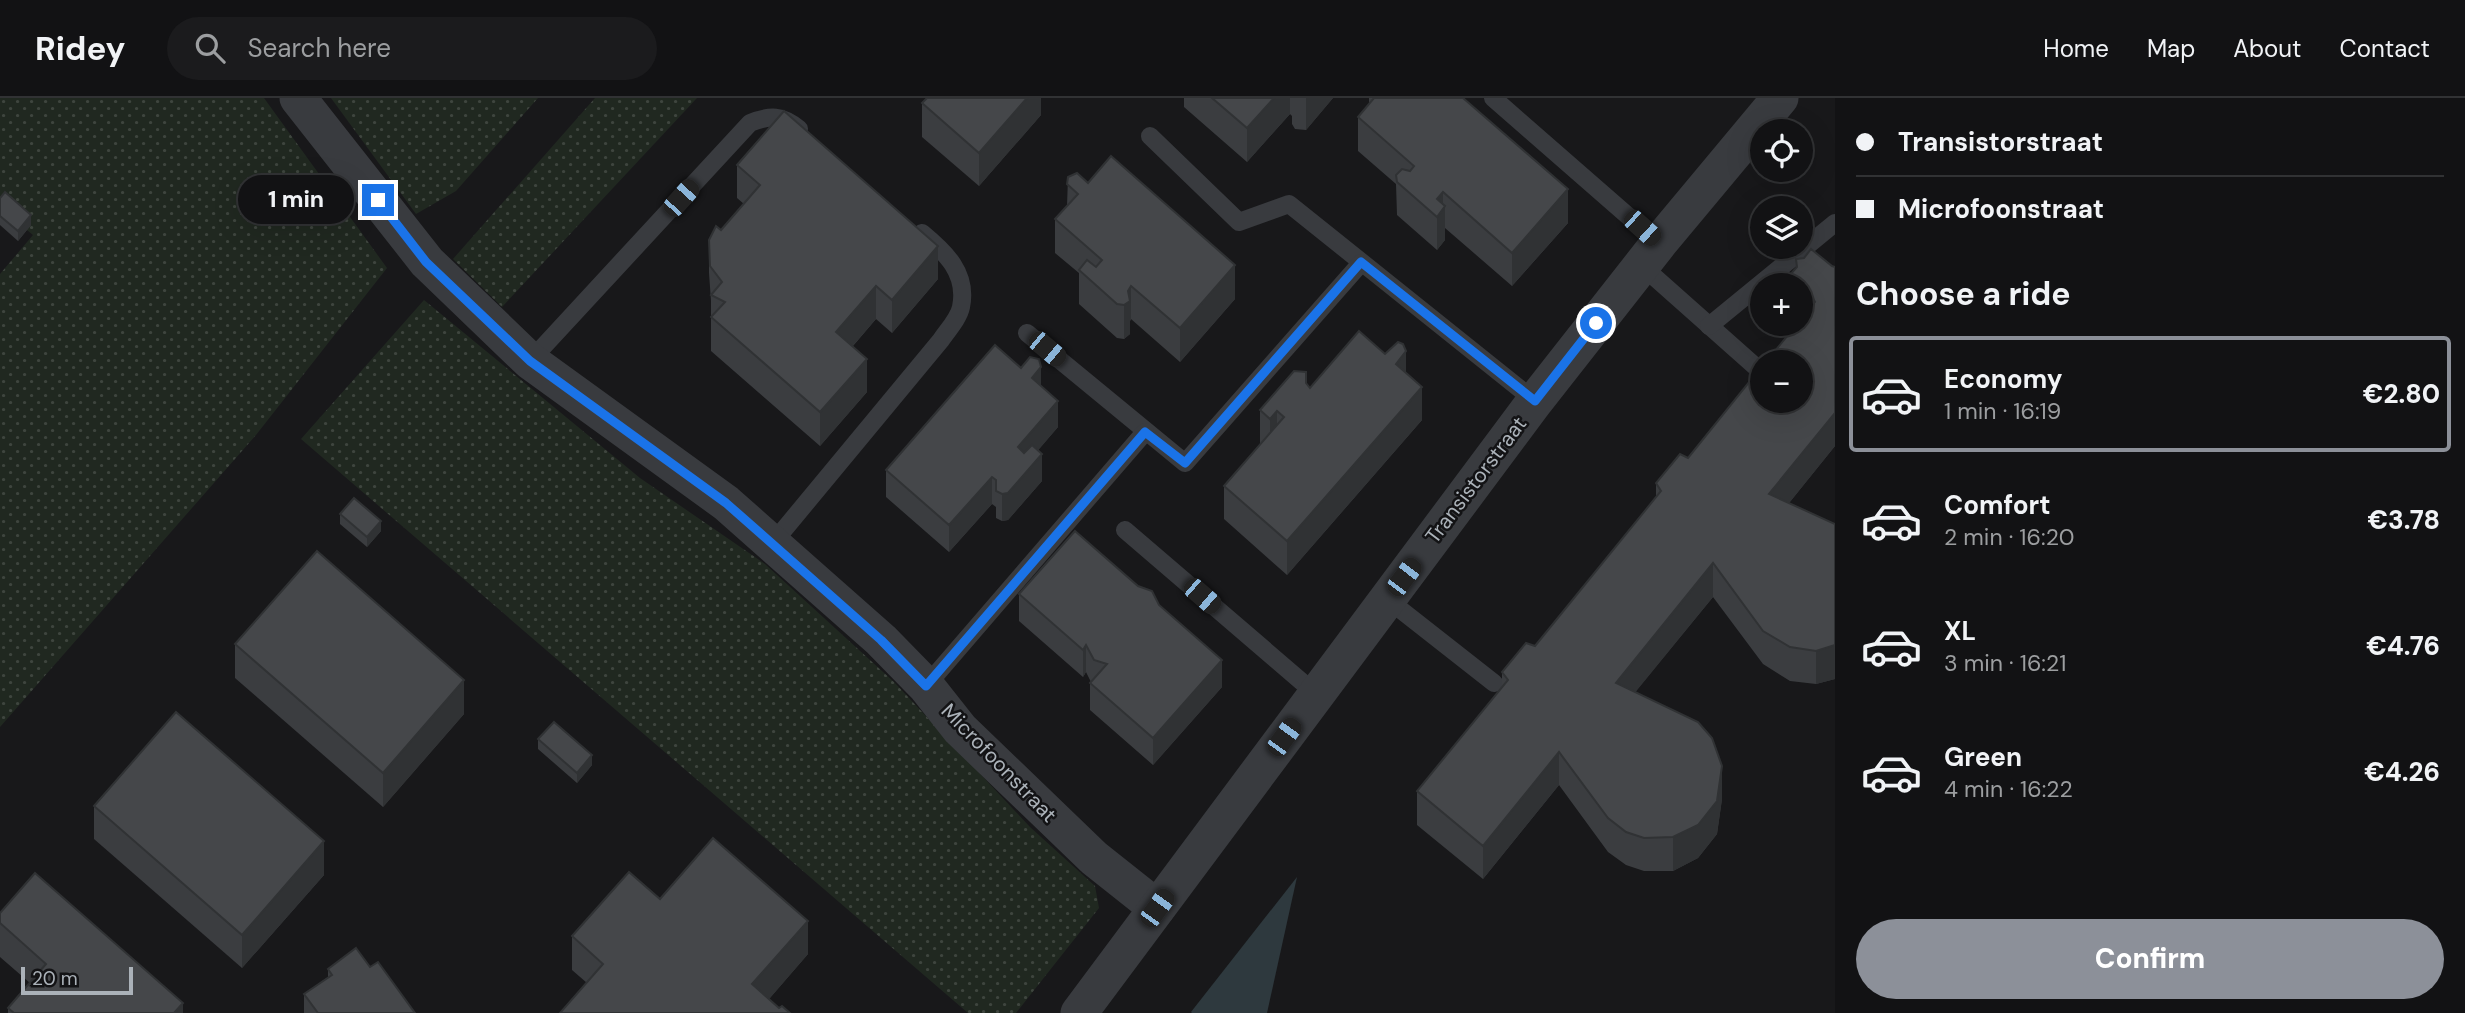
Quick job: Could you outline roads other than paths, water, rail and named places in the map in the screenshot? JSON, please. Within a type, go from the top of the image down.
[{"type":"street","name":"Microfoonstraat","points":[[298,98],[426,262],[530,361],[726,503],[881,640],[926,686],[960,729],[1094,858],[1157,908]]},
{"type":"street","name":"Transistorstraat","points":[[1079,1013],[1535,401],[1650,254],[1780,98]]},
{"type":"lane","points":[[1493,98],[1650,254],[1709,326],[1750,363]]},
{"type":"lane","points":[[530,361],[750,122],[766,117],[786,119],[817,145]]},
{"type":"lane","name":"Transistorstraat","points":[[1150,136],[1239,222],[1289,204],[1535,401]]},
{"type":"lane","points":[[772,544],[942,340],[961,308],[960,280],[950,257],[909,222]]},
{"type":"lane","points":[[1709,326],[1835,223]]},
{"type":"lane","points":[[1027,333],[1185,463],[1361,262]]},
{"type":"lane","points":[[926,686],[1145,432]]},
{"type":"lane","points":[[1125,530],[1316,694]]},
{"type":"lane","points":[[1387,599],[1494,683]]}]
